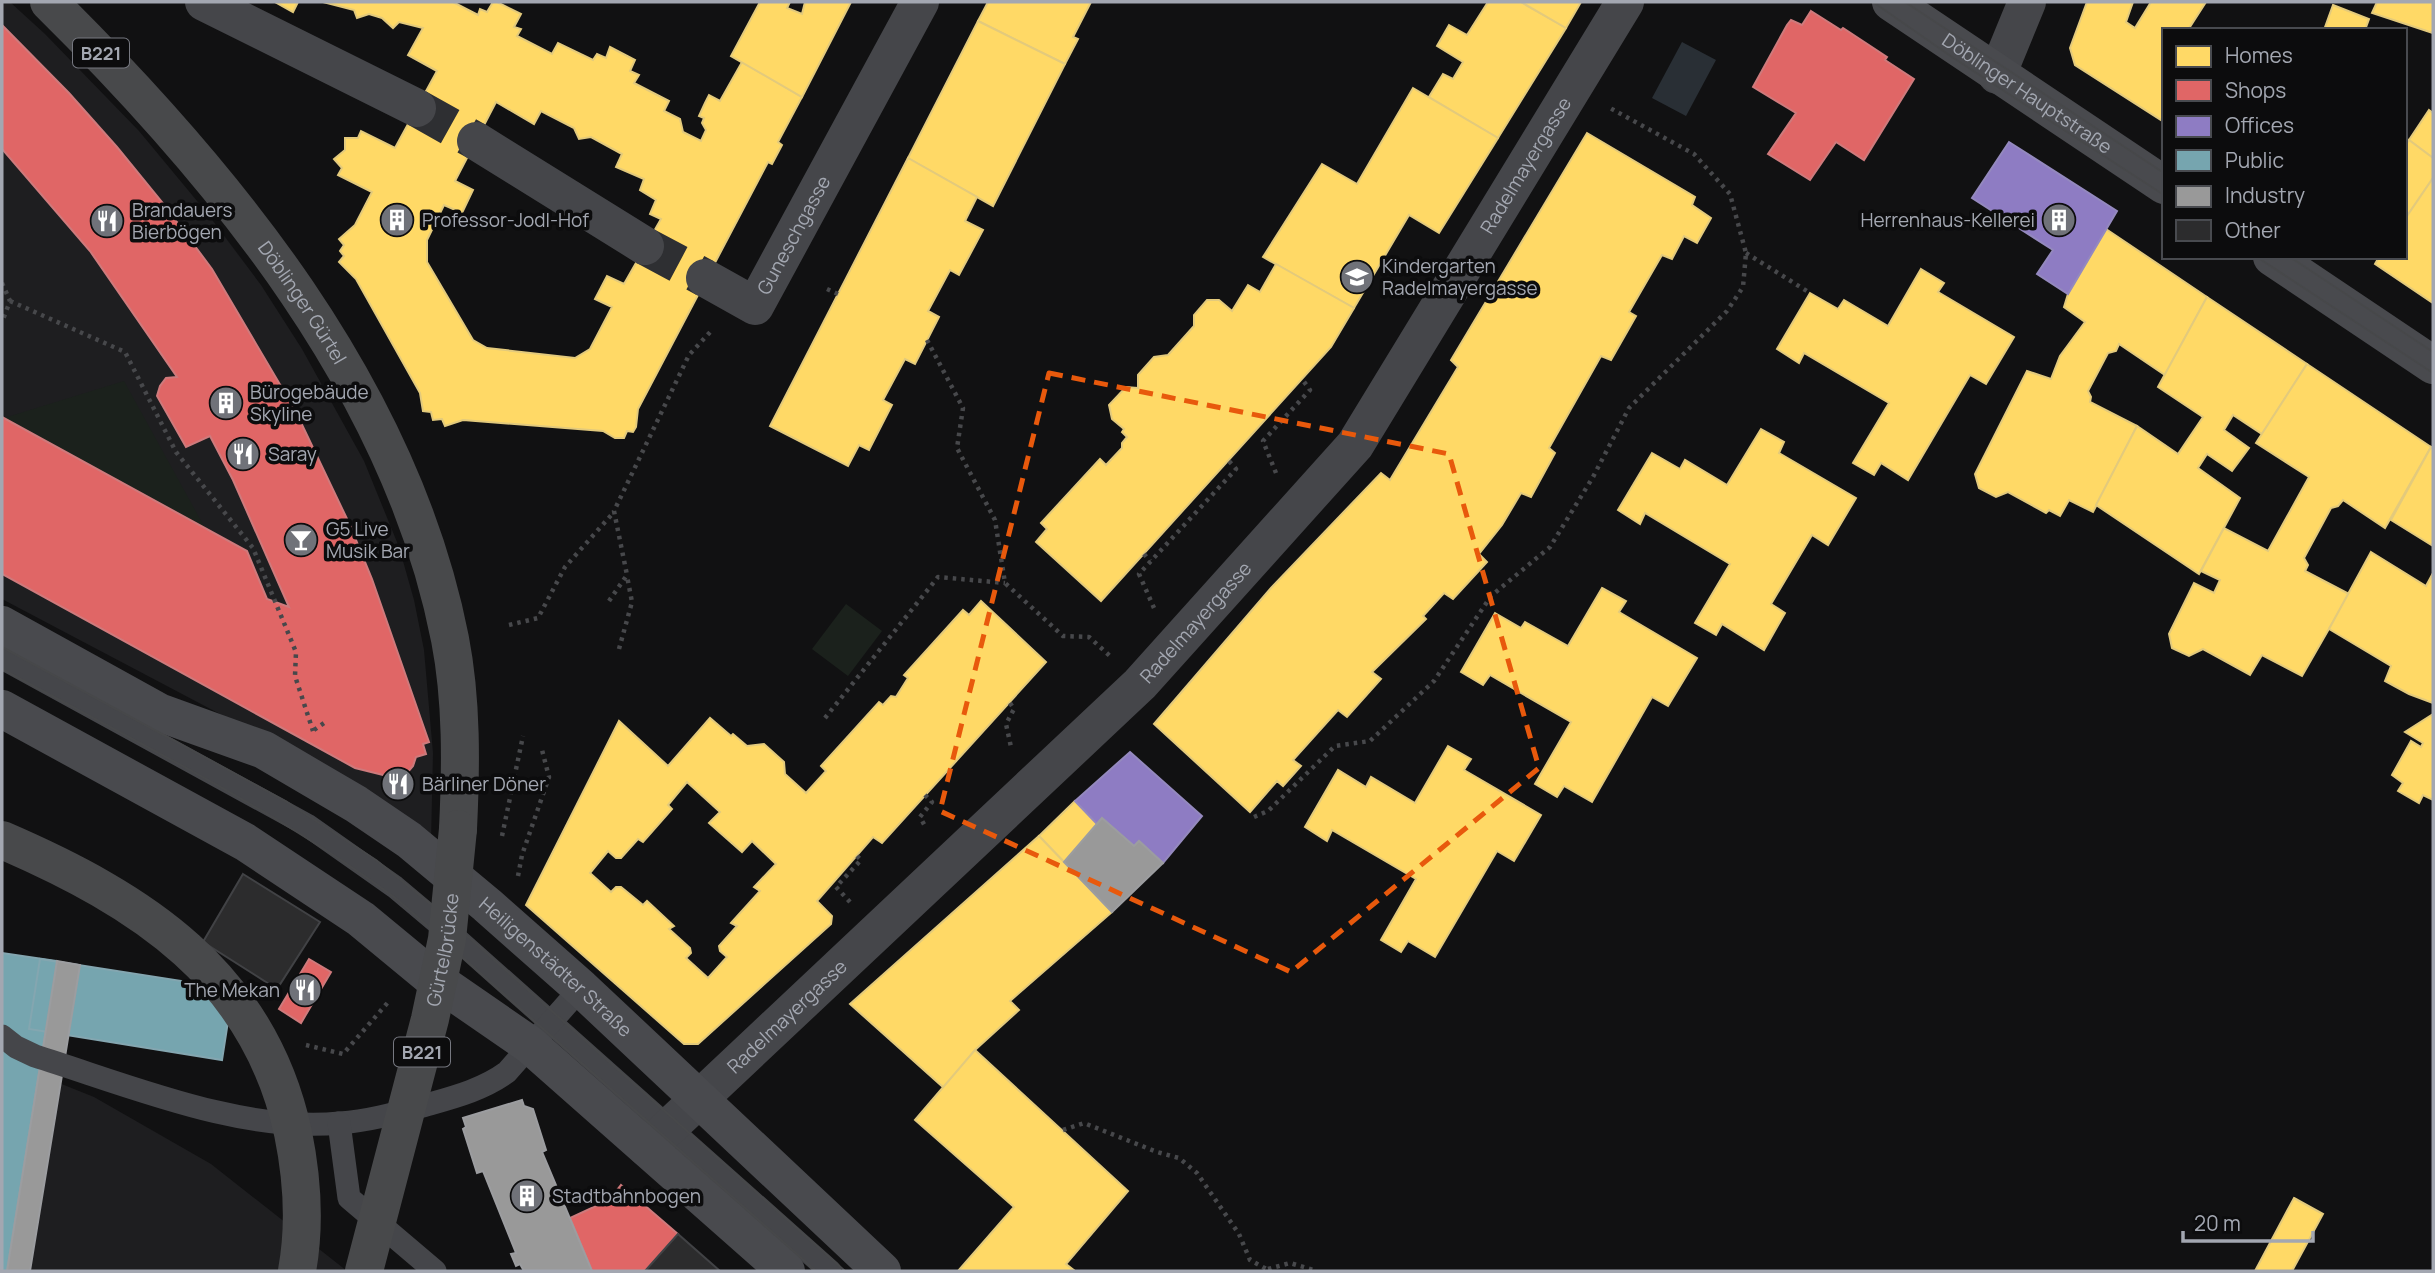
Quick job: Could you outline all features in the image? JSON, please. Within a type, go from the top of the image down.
[{"type":"main road","name":"Döblinger Gürtel","points":[[49,2],[152,106],[264,244],[339,360],[387,450],[422,538],[450,639],[457,689],[460,743],[458,829]]},
{"type":"main road","name":"Döblinger Hauptstraße","points":[[1891,2],[2162,185]]},
{"type":"main road","points":[[2275,259],[2433,365]]},
{"type":"main road","name":"Heiligenstädter Straße","points":[[2,625],[161,713],[264,750],[356,804],[448,871],[581,988],[882,1271]]},
{"type":"main road","points":[[2,709],[245,842],[362,919],[430,976],[541,1034],[658,1138],[786,1271]]},
{"type":"main road","name":"Gürtelbrücke","points":[[364,1271],[430,1019],[447,939],[458,829]]},
{"type":"main road","points":[[2,840],[72,872],[152,921],[199,959],[249,1021],[271,1063],[287,1105],[297,1156],[301,1200],[298,1271]]},
{"type":"street","points":[[204,2],[417,108]]},
{"type":"street","name":"Guneschgasse","points":[[755,306],[920,2]]},
{"type":"street","name":"Radelmayergasse","points":[[658,1138],[1140,684],[1354,444],[1625,2]]},
{"type":"street","points":[[1997,75],[2027,2]]},
{"type":"street","points":[[476,141],[645,246]]},
{"type":"street","points":[[705,278],[755,306]]},
{"type":"lane","points":[[2,658],[307,825],[395,887],[541,1034]]},
{"type":"lane","points":[[2,1036],[35,1056],[217,1113],[284,1123],[340,1124],[385,1116],[459,1096],[493,1083],[507,1072],[581,988]]},
{"type":"lane","points":[[340,1124],[349,1198],[435,1271]]},
{"type":"lane","points":[[658,1138],[830,1271]]},
{"type":"path","points":[[1254,817],[1268,811],[1335,746],[1370,741],[1434,681],[1491,596],[1550,547],[1593,477],[1629,408],[1727,311],[1743,287],[1746,253],[1730,194],[1694,154],[1600,102]]},
{"type":"path","points":[[1746,253],[1810,293]]},
{"type":"path","points":[[2,283],[10,301],[125,352],[176,452],[253,548],[296,652],[295,676],[315,738]]},
{"type":"path","points":[[827,289],[838,294]]},
{"type":"path","points":[[2,322],[10,301]]},
{"type":"path","name":"Guneschgasse","points":[[509,625],[538,618],[565,567],[614,511],[689,355],[721,320],[755,306]]},
{"type":"path","points":[[927,340],[963,408],[957,448],[995,520],[1006,583],[1063,636],[1089,637],[1119,663]]},
{"type":"path","points":[[1280,483],[1263,441],[1310,390],[1302,379]]},
{"type":"path","points":[[1159,618],[1139,574],[1236,469],[1228,460]]},
{"type":"path","points":[[614,511],[632,602],[619,649]]},
{"type":"path","points":[[1144,554],[1150,561]]},
{"type":"path","points":[[609,600],[627,575]]},
{"type":"path","points":[[825,718],[938,577],[1006,583]]},
{"type":"path","points":[[1010,703],[1014,709],[1006,724],[1011,749]]},
{"type":"path","points":[[311,726],[327,721]]},
{"type":"path","points":[[522,855],[549,777],[541,746]]},
{"type":"path","points":[[925,795],[932,802],[920,817],[931,838]]},
{"type":"path","points":[[856,908],[836,887],[861,860],[857,856]]},
{"type":"path","points":[[305,1045],[343,1054],[393,997]]},
{"type":"path","points":[[1063,1130],[1084,1123],[1179,1158],[1197,1173],[1239,1234],[1250,1260],[1269,1270],[1290,1263],[1317,1271]]},
{"type":"highlighted area","points":[[1049,373],[1449,454],[1539,768],[1291,972],[940,811]]},
{"type":"shaded area","points":[[2,2],[10,2],[45,34],[139,131],[207,213],[261,285],[302,349],[364,461],[399,547],[424,650],[433,753],[431,842],[273,742],[2,599]]},
{"type":"shaded area","points":[[1682,42],[1716,60],[1686,116],[1652,98]]},
{"type":"shaded area","points":[[124,381],[205,528],[4,418]]},
{"type":"shaded area","points":[[846,604],[882,631],[848,676],[812,649]]},
{"type":"shaded area","points":[[2,1056],[9,1063],[94,1097],[211,1164],[347,1271],[2,1271]]},
{"type":"building: Homes","points":[[275,2],[298,2],[293,12]]},
{"type":"building: Homes","name":"Professor-Jodl-Hof","points":[[323,2],[453,2],[478,15],[480,9],[487,12],[493,2],[497,2],[521,14],[514,27],[521,29],[517,36],[552,54],[558,43],[593,60],[597,54],[606,58],[610,47],[635,60],[630,71],[639,75],[634,83],[669,101],[664,111],[680,119],[683,132],[701,141],[706,130],[702,123],[704,118],[699,116],[709,95],[720,101],[742,62],[802,97],[778,142],[782,145],[772,164],[768,162],[638,409],[636,427],[633,432],[627,431],[624,438],[615,438],[603,431],[463,420],[445,426],[442,419],[433,420],[431,412],[423,411],[420,393],[356,279],[339,262],[344,256],[340,251],[344,245],[339,239],[355,225],[372,192],[338,175],[342,168],[334,159],[345,150],[345,138],[358,138],[361,131],[395,148],[437,71],[408,55],[423,28],[399,22],[393,28],[382,18],[369,14],[357,18],[354,10]],"holes":[[[496,102],[534,124],[541,111],[574,128],[579,139],[591,137],[622,154],[616,167],[644,179],[640,190],[656,200],[650,214],[661,219],[624,284],[607,276],[595,299],[612,307],[590,349],[575,358],[487,348],[473,340],[427,262],[427,240],[444,205],[462,213],[473,190],[455,181]]]},
{"type":"building: Homes","points":[[760,2],[790,2],[787,8],[802,14],[805,2],[851,2],[802,97],[731,56]]},
{"type":"building: Homes","points":[[988,2],[1091,2],[1073,37],[1078,39],[1065,64],[978,21]]},
{"type":"building: Homes","points":[[1488,2],[1521,2],[1566,28],[1498,138],[1429,97],[1443,74],[1453,79],[1463,62],[1437,46],[1449,25],[1467,35]]},
{"type":"building: Homes","points":[[1521,2],[1581,2],[1566,28]]},
{"type":"building: Homes","points":[[2087,2],[2133,2],[2126,22],[2135,28],[2151,2],[2206,2],[2189,28],[2162,28],[2161,120],[2075,65],[2070,48]]},
{"type":"building: Homes","points":[[2377,2],[2433,2],[2433,33],[2372,13]]},
{"type":"building: Homes","points":[[2333,5],[2369,19],[2366,28],[2325,28]]},
{"type":"building: Homes","points":[[978,21],[1065,64],[993,206],[908,158]]},
{"type":"building: Homes","points":[[1413,88],[1498,138],[1439,233],[1409,215],[1354,308],[1263,257],[1322,164],[1357,184]]},
{"type":"building: Homes","points":[[2429,110],[2433,113],[2433,158],[2409,140]]},
{"type":"building: Homes","points":[[1587,133],[1695,197],[1692,205],[1711,218],[1697,243],[1684,236],[1672,259],[1662,255],[1629,312],[1636,316],[1611,360],[1601,356],[1549,448],[1555,453],[1531,497],[1521,493],[1502,525],[1479,554],[1487,562],[1453,599],[1444,593],[1423,616],[1426,619],[1372,672],[1381,679],[1347,717],[1338,710],[1293,760],[1301,766],[1283,786],[1277,781],[1250,812],[1154,724],[1271,588],[1381,473],[1390,480],[1458,367],[1451,360]]},
{"type":"building: Homes","points":[[2409,140],[2433,158],[2433,178],[2407,216]]},
{"type":"building: Homes","points":[[908,158],[977,197],[965,221],[983,230],[959,275],[950,270],[928,311],[939,317],[915,364],[905,359],[883,400],[892,405],[869,450],[859,445],[848,466],[770,426]]},
{"type":"building: Homes","points":[[2433,178],[2433,303],[2375,264],[2378,259],[2407,259],[2407,216]]},
{"type":"building: Homes","points":[[2106,229],[2207,297],[2165,375],[2119,344],[2116,351],[2108,353],[2088,391],[2090,402],[2137,426],[2093,512],[2069,500],[2060,516],[2049,510],[2046,513],[2008,492],[1996,497],[1979,488],[1975,474],[2027,371],[2051,379],[2060,356],[2085,322],[2064,307],[2068,294]]},
{"type":"building: Homes","points":[[1276,264],[1354,308],[1331,347],[1101,601],[1036,542],[1047,529],[1041,523],[1100,459],[1106,465],[1122,448],[1127,437],[1122,432],[1124,429],[1112,419],[1109,405],[1126,387],[1138,388],[1138,375],[1154,357],[1168,355],[1194,326],[1194,315],[1207,300],[1219,300],[1232,311],[1248,285],[1260,292]]},
{"type":"building: Homes","points":[[1921,269],[1944,283],[1938,292],[2014,337],[1986,384],[1970,375],[1908,480],[1881,463],[1874,475],[1853,463],[1889,403],[1804,353],[1799,363],[1777,349],[1810,293],[1838,309],[1844,300],[1888,326]]},
{"type":"building: Homes","points":[[2207,297],[2307,364],[2262,434],[2233,415],[2224,430],[2249,448],[2232,471],[2207,454],[2198,468],[2240,498],[2199,574],[2096,505],[2137,426],[2178,454],[2203,417],[2158,387]]},
{"type":"building: Homes","points":[[2307,364],[2431,447],[2385,528],[2343,500],[2338,506],[2331,508],[2304,558],[2308,565],[2305,571],[2349,594],[2302,676],[2262,655],[2250,675],[2203,649],[2189,656],[2172,648],[2169,634],[2194,583],[2214,593],[2220,580],[2201,571],[2224,528],[2268,551],[2309,477],[2256,443]]},
{"type":"building: Homes","points":[[1761,429],[1784,442],[1779,453],[1856,498],[1828,545],[1812,535],[1771,604],[1785,613],[1764,650],[1722,624],[1716,635],[1695,623],[1730,564],[1645,513],[1640,524],[1618,510],[1652,453],[1680,469],[1685,460],[1727,485]]},
{"type":"building: Homes","points":[[2431,447],[2433,449],[2433,546],[2391,520]]},
{"type":"building: Homes","points":[[2371,552],[2426,586],[2433,573],[2433,703],[2385,681],[2391,666],[2329,629]]},
{"type":"building: Homes","points":[[1602,588],[1626,601],[1619,612],[1697,658],[1668,706],[1652,697],[1592,802],[1564,786],[1557,797],[1535,784],[1571,722],[1490,675],[1483,685],[1461,672],[1495,613],[1521,628],[1525,622],[1568,646]]},
{"type":"building: Homes","points":[[981,601],[1046,662],[882,843],[873,837],[817,901],[832,916],[831,924],[698,1044],[684,1044],[526,905],[619,721],[668,766],[710,718],[747,746],[764,744],[784,762],[785,774],[806,793],[826,771],[821,766],[879,702],[883,705],[891,696],[896,697],[908,678],[904,675],[963,610],[969,615]],"holes":[[[687,782],[720,812],[709,823],[742,852],[752,841],[776,864],[754,887],[760,891],[731,923],[737,926],[719,946],[720,951],[727,957],[708,978],[686,958],[691,953],[690,948],[669,929],[674,926],[647,901],[643,905],[621,887],[616,887],[611,892],[590,873],[608,851],[616,858],[621,858],[638,839],[643,842],[672,809],[668,805]]]},
{"type":"building: Homes","points":[[2433,714],[2433,800],[2423,795],[2419,803],[2398,791],[2403,783],[2392,775],[2411,741],[2421,747],[2423,743],[2405,732]]},
{"type":"building: Homes","points":[[1448,746],[1471,759],[1464,770],[1541,815],[1514,861],[1497,851],[1435,957],[1408,941],[1401,952],[1381,940],[1416,879],[1332,830],[1327,841],[1305,827],[1338,770],[1366,787],[1371,777],[1415,803]]},
{"type":"building: Homes","points":[[1075,801],[1097,824],[1064,862],[1039,836]]},
{"type":"building: Homes","points":[[1039,836],[1112,912],[1010,1001],[1019,1010],[975,1050],[944,1088],[850,1004]]},
{"type":"building: Homes","points":[[975,1050],[1128,1191],[1066,1264],[1075,1271],[958,1271],[1014,1207],[915,1120]]},
{"type":"building: Homes","points":[[2294,1198],[2323,1214],[2292,1271],[2255,1271]]},
{"type":"building: Shops","points":[[1811,11],[1887,57],[1885,60],[1914,79],[1864,160],[1836,142],[1810,180],[1768,154],[1796,113],[1753,87],[1787,25],[1791,20],[1802,25]]},
{"type":"building: Shops","name":"Bürogebäude Skyline","points":[[2,25],[69,93],[162,202],[212,269],[295,410],[349,523],[372,579],[429,742],[423,744],[426,754],[416,757],[407,773],[383,775],[355,768],[2,574],[2,417],[247,551],[267,599],[289,607],[233,480],[210,436],[186,447],[157,396],[166,378],[177,377],[90,251],[2,149]]},
{"type":"building: Shops","points":[[309,959],[331,972],[301,1023],[279,1009]]},
{"type":"building: Shops","points":[[621,1185],[678,1234],[645,1271],[592,1271],[570,1218],[609,1200]]},
{"type":"building: Offices","name":"Herrenhaus-Kellerei","points":[[2009,142],[2117,211],[2068,294],[2037,274],[2053,250],[1972,198]]},
{"type":"building: Offices","points":[[1130,752],[1202,816],[1163,863],[1139,841],[1134,846],[1102,818],[1097,824],[1075,801]]},
{"type":"building: Public","points":[[2,953],[57,961],[7,1271],[2,1271]]},
{"type":"building: Public","points":[[40,959],[233,989],[222,1060],[29,1029]]},
{"type":"building: Industry","points":[[1102,818],[1134,846],[1139,841],[1163,863],[1112,912],[1064,862]]},
{"type":"building: Industry","points":[[57,961],[80,965],[30,1271],[7,1271]]},
{"type":"building: Industry","name":"Stadtbahnbogen","points":[[522,1100],[524,1106],[533,1109],[546,1150],[542,1152],[592,1271],[524,1271],[520,1264],[516,1266],[511,1254],[516,1253],[483,1171],[477,1173],[463,1129],[466,1127],[463,1118]]},
{"type":"building: Other","points":[[243,874],[320,922],[277,989],[203,942]]},
{"type":"building: Other","points":[[678,1234],[720,1271],[645,1271]]},
{"type":"tunnel","points":[[417,108],[476,141]]},
{"type":"tunnel","points":[[645,246],[705,278]]},
{"type":"tram line","points":[[1873,2],[1952,57],[2162,194]]},
{"type":"tram line","points":[[1905,2],[2162,172]]},
{"type":"tram line","points":[[2260,259],[2433,373]]},
{"type":"tram line","points":[[2293,259],[2433,352]]},
{"type":"tram line","points":[[2,647],[287,802],[376,860],[438,910],[845,1271]]},
{"type":"tram line","points":[[2,669],[254,806],[398,900],[816,1271]]},
{"type":"place","name":"Professor-Jodl-Hof","points":[[397,220]]},
{"type":"place","name":"Herrenhaus-Kellerei","points":[[2059,220]]},
{"type":"place","name":"Brandauers Bierbögen","points":[[107,221]]},
{"type":"place","name":"Kindergarten Radelmayergasse","points":[[1357,277]]},
{"type":"place","name":"Bürogebäude Skyline","points":[[226,403]]},
{"type":"place","name":"Saray","points":[[243,454]]},
{"type":"place","name":"G5 Live Musik Bar","points":[[301,540]]},
{"type":"place","name":"Bärliner Döner","points":[[398,784]]},
{"type":"place","name":"The Mekan","points":[[305,990]]},
{"type":"place","name":"Stadtbahnbogen","points":[[527,1196]]}]
